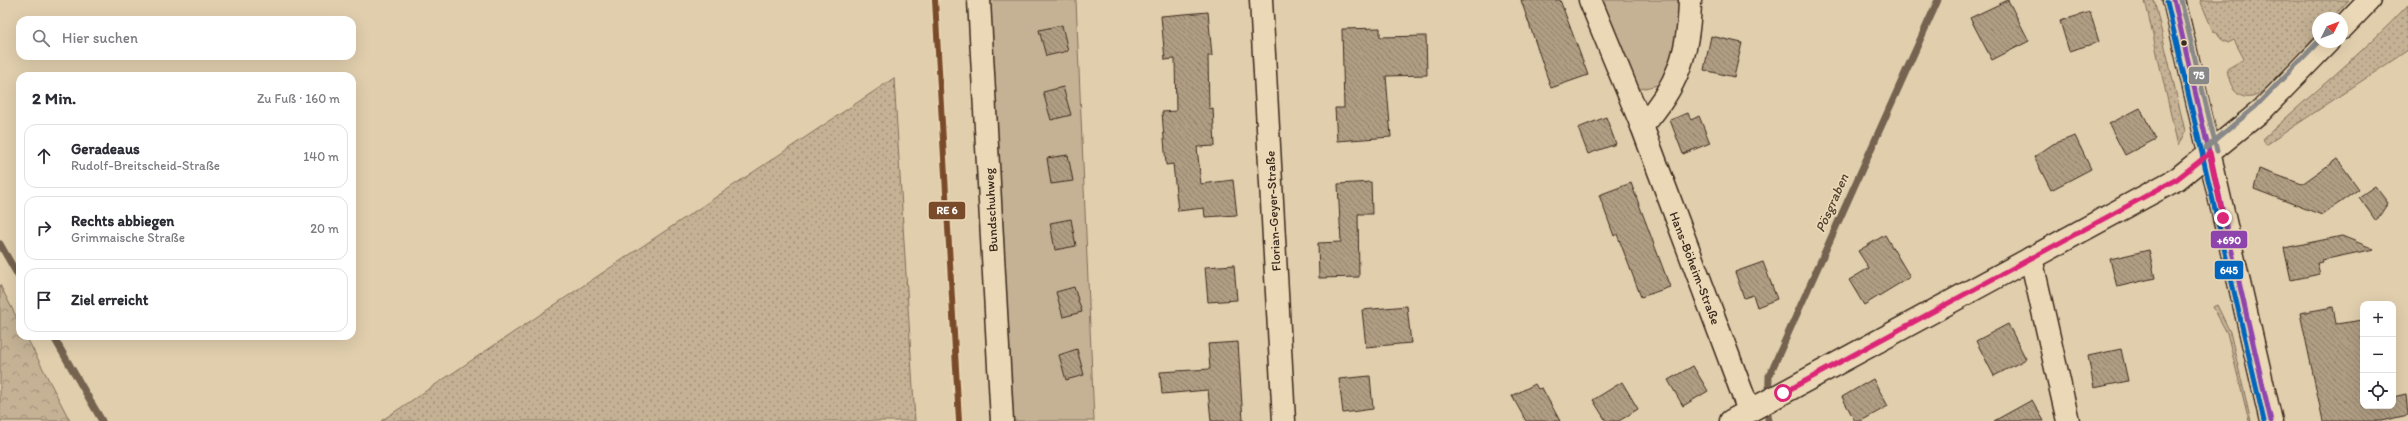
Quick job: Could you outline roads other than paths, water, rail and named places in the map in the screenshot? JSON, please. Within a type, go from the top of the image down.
[{"type":"street","name":"Bundschuhweg","points":[[979,0],[1002,421]]},
{"type":"street","name":"Florian-Geyer-Straße","points":[[1261,0],[1284,421]]},
{"type":"street","name":"Hans-Böheim-Straße","points":[[1590,0],[1755,408]]},
{"type":"street","points":[[1642,126],[1668,93],[1680,66],[1689,30],[1690,0]]},
{"type":"street","points":[[2174,0],[2271,421]]},
{"type":"street","points":[[2348,22],[2369,0]]},
{"type":"street","points":[[1755,408],[2177,179],[2261,111],[2322,48]]},
{"type":"street","points":[[2031,258],[2068,421]]},
{"type":"waterway","name":"Pösgraben","points":[[1768,421],[1769,376],[1938,0]]},
{"type":"waterway","points":[[0,244],[16,272]]},
{"type":"waterway","points":[[55,340],[102,421]]}]
